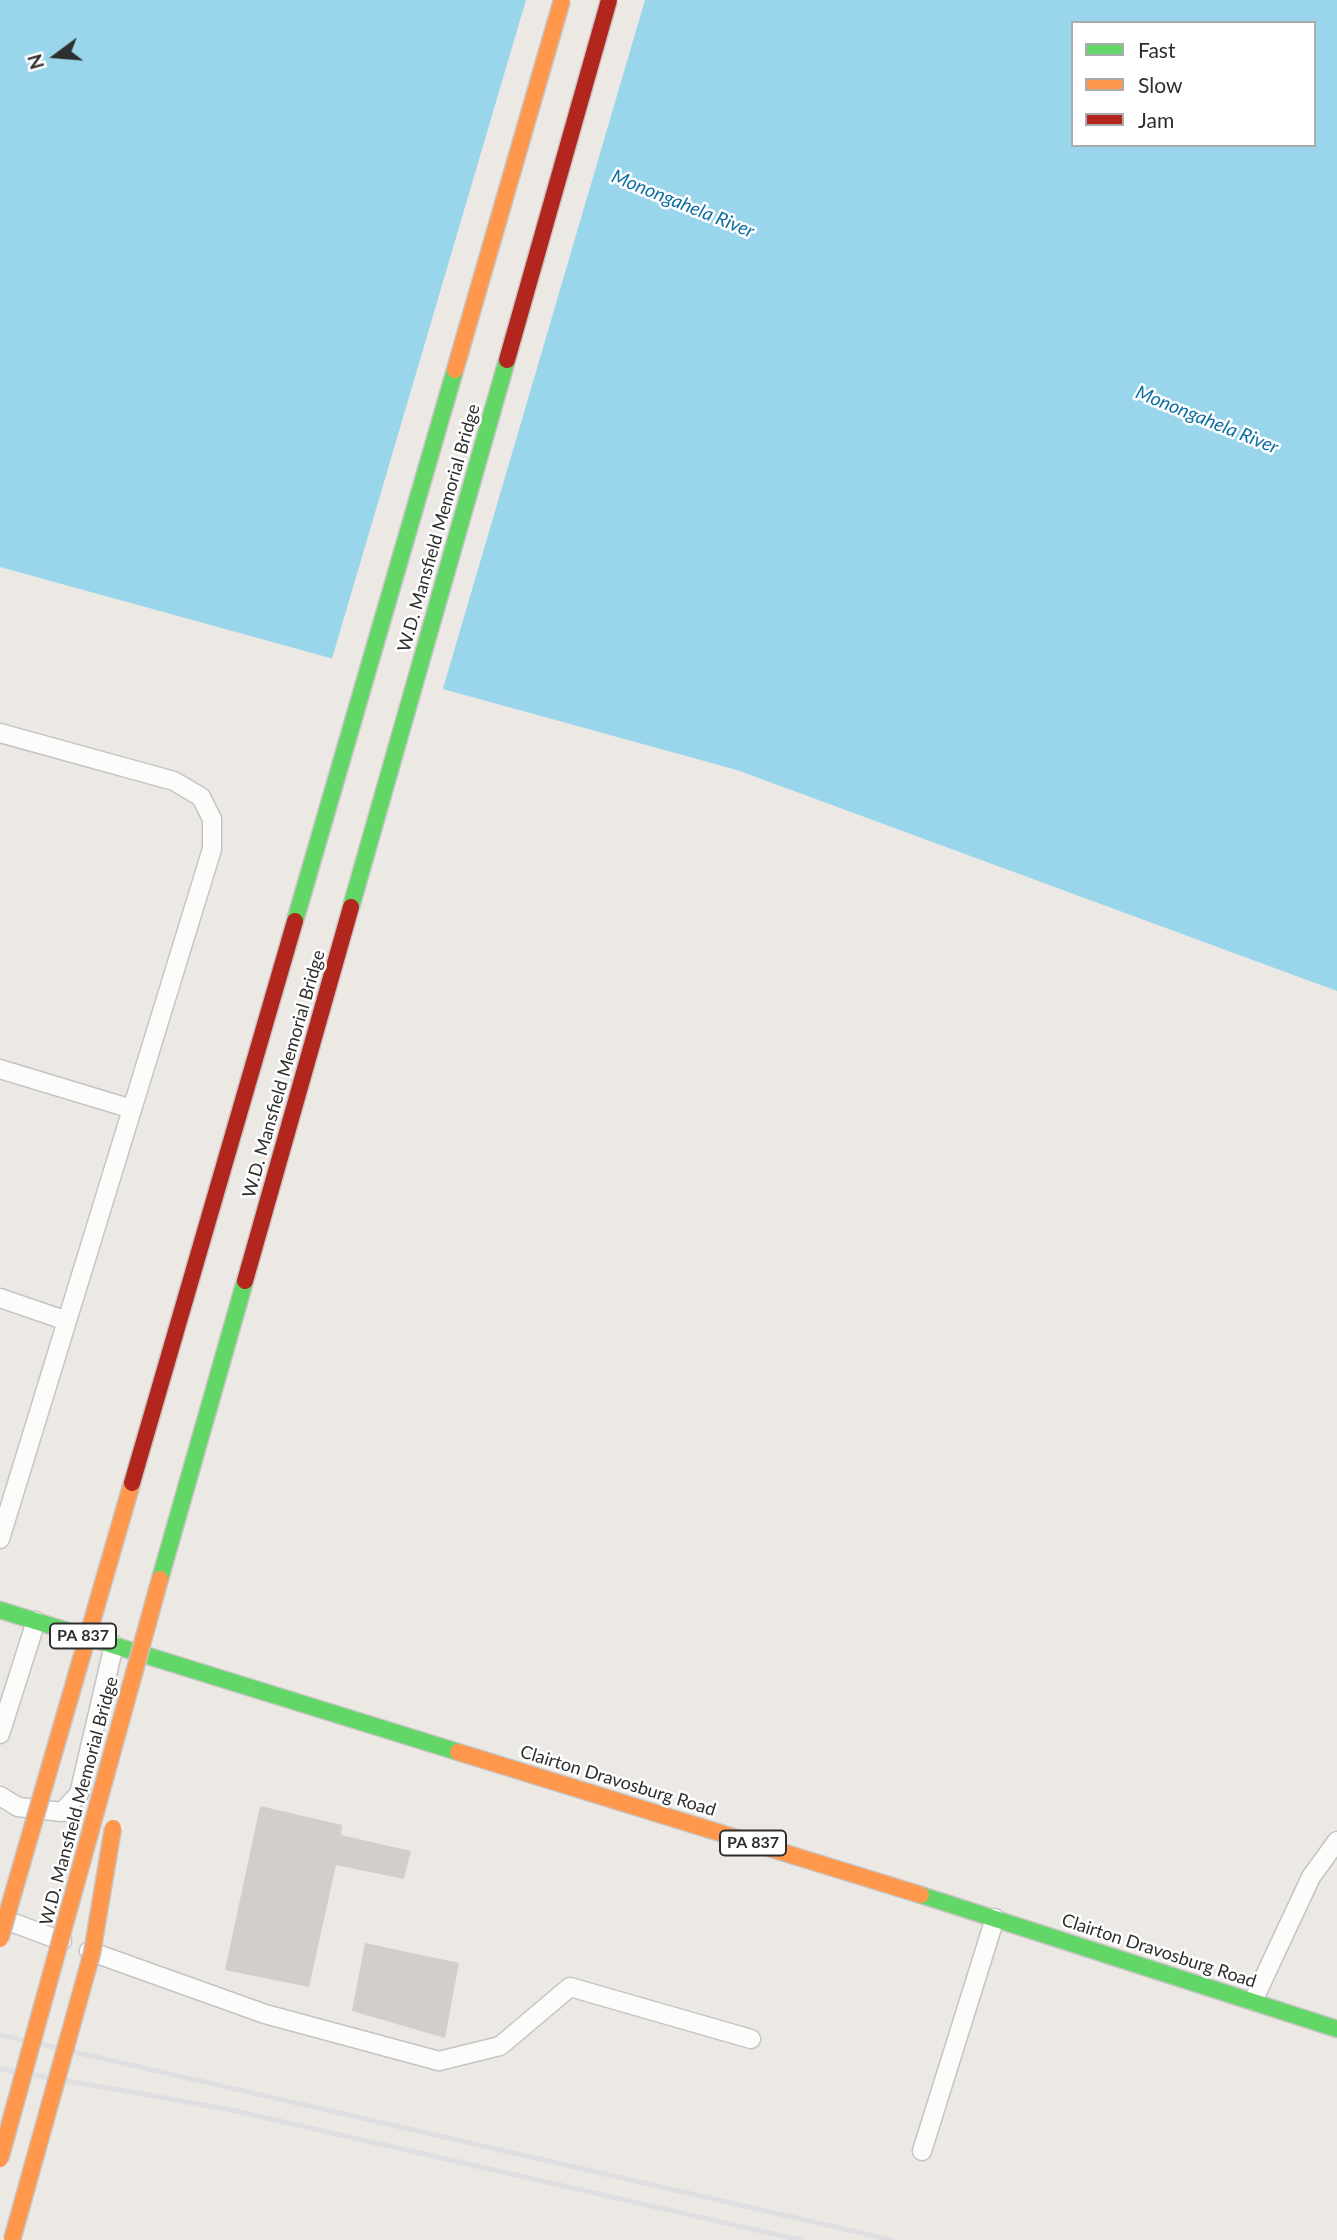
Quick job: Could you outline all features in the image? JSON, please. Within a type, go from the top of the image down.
[{"type":"main road","name":"W.D. Mansfield Memorial Bridge","points":[[0,1939],[562,0]]},
{"type":"main road","name":"W.D. Mansfield Memorial Bridge","points":[[0,2159],[148,1621],[609,0]]},
{"type":"main road","name":"PA 837","points":[[0,1610],[114,1645]]},
{"type":"main road","points":[[121,1780],[148,1621]]},
{"type":"main road","name":"Clairton Dravosburg Road","points":[[114,1645],[995,1918],[1337,2029]]},
{"type":"main road","points":[[12,2240],[92,1953],[117,1807]]},
{"type":"lane","points":[[0,733],[174,781],[201,797],[212,819],[212,849],[0,1539]]},
{"type":"lane","points":[[0,1069],[132,1109]]},
{"type":"lane","points":[[0,1298],[67,1321]]},
{"type":"lane","points":[[0,1734],[36,1621]]},
{"type":"lane","points":[[0,1796],[19,1807],[62,1812],[79,1794],[114,1645]]},
{"type":"lane","points":[[1252,2001],[1311,1877],[1337,1841]]},
{"type":"lane","points":[[0,1918],[265,2014],[439,2061],[500,2046],[570,1987],[751,2039]]},
{"type":"lane","points":[[922,2151],[995,1918]]},
{"type":"water","name":"Monongahela River","points":[[0,0],[1337,0],[1337,991],[737,770],[0,567]]},
{"type":"pier","points":[[526,0],[645,0],[442,692],[331,662]]},
{"type":"building","points":[[260,1806],[342,1825],[341,1835],[411,1851],[404,1879],[336,1865],[309,1987],[225,1970]]},
{"type":"building","points":[[365,1943],[459,1963],[445,2038],[352,2011]]},
{"type":"railway","points":[[0,2035],[892,2240]]},
{"type":"railway","points":[[0,2069],[227,2109],[800,2240]]},
{"type":"traffic: fast","points":[[351,907],[507,360]]},
{"type":"traffic: fast","points":[[295,921],[455,370]]},
{"type":"traffic: fast","points":[[160,1579],[245,1281]]},
{"type":"traffic: fast","points":[[0,1610],[458,1752]]},
{"type":"traffic: fast","points":[[921,1895],[1337,2029]]},
{"type":"traffic: slow","points":[[455,370],[562,0]]},
{"type":"traffic: slow","points":[[0,1939],[132,1483]]},
{"type":"traffic: slow","points":[[0,2159],[160,1579]]},
{"type":"traffic: slow","points":[[458,1752],[921,1895]]},
{"type":"traffic: slow","points":[[12,2240],[92,1953],[113,1828]]},
{"type":"traffic: jam","points":[[507,360],[609,0]]},
{"type":"traffic: jam","points":[[245,1281],[351,907]]},
{"type":"traffic: jam","points":[[132,1483],[295,921]]}]
